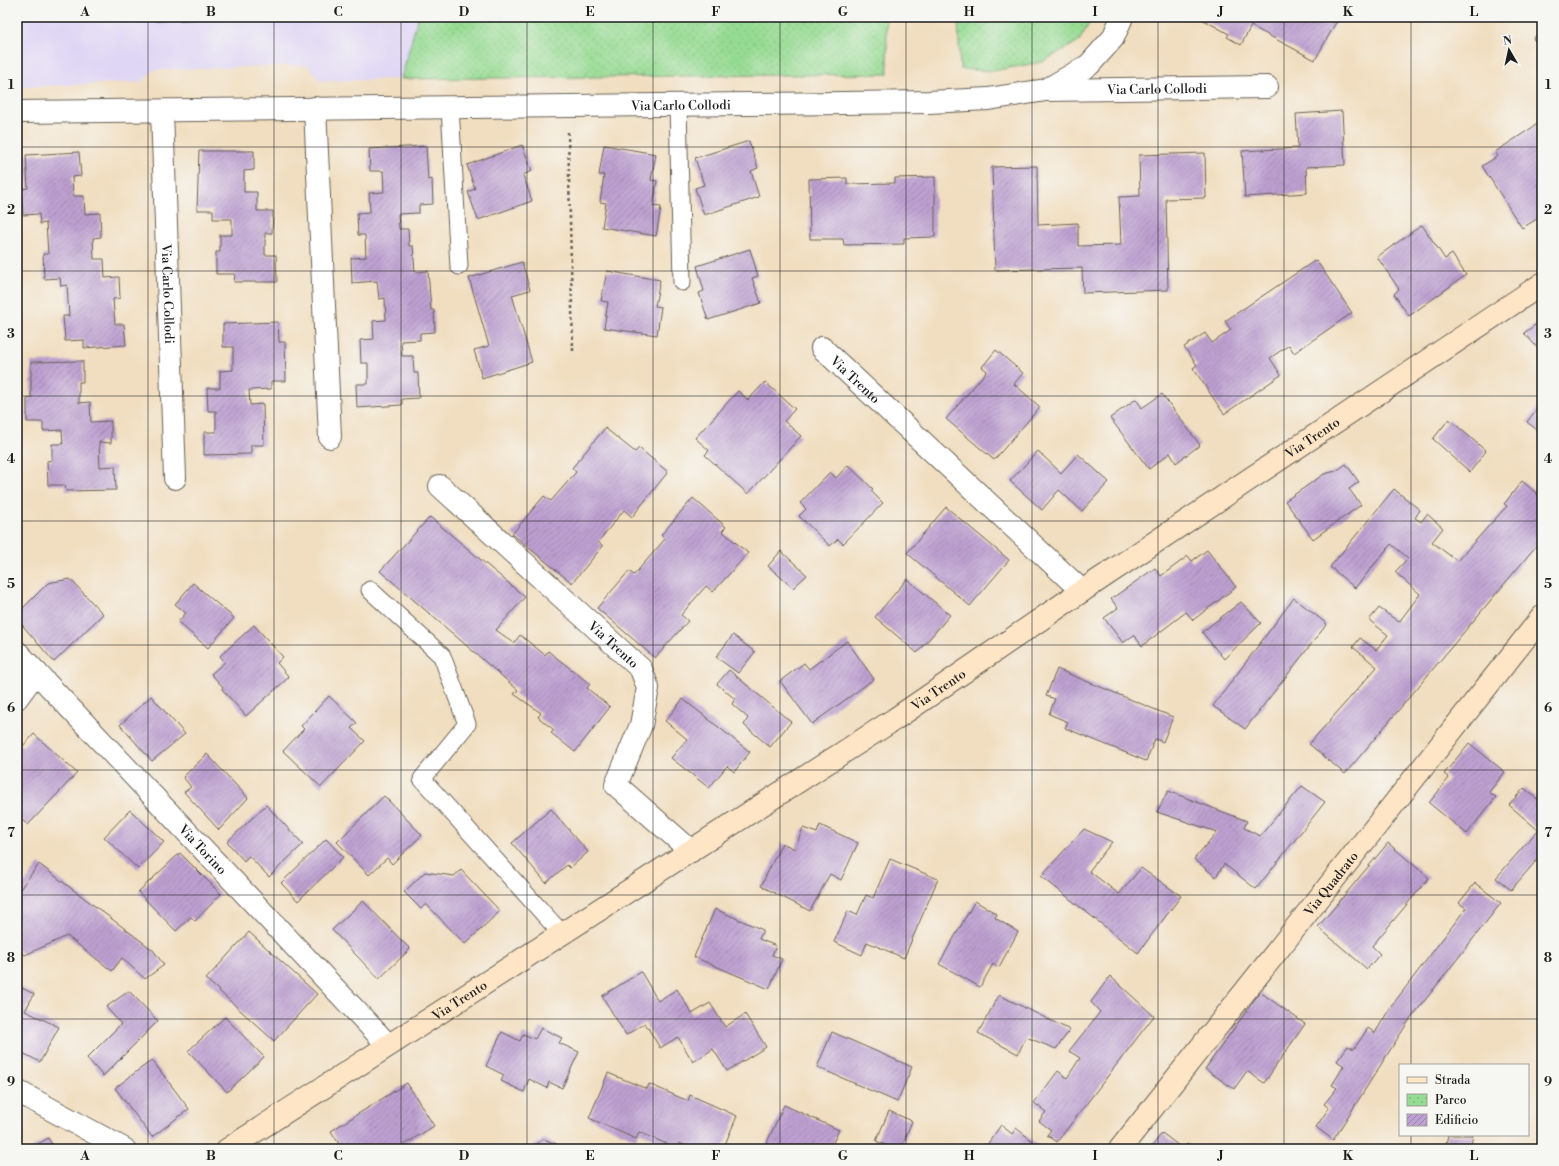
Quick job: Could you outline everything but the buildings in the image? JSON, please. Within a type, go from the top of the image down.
[{"type":"street","name":"Via Carlo Collodi","points":[[1046,90],[1089,65],[1113,38],[1122,17]]},
{"type":"street","name":"Via Carlo Collodi","points":[[17,112],[929,102],[988,99],[1046,90],[1267,87]]},
{"type":"street","points":[[315,108],[330,437]]},
{"type":"street","name":"Via Carlo Collodi","points":[[162,111],[176,478]]},
{"type":"street","name":"Via Trento","points":[[228,1149],[895,719],[1082,590],[1542,284]]},
{"type":"street","name":"Via Trento","points":[[822,348],[1082,590]]},
{"type":"street","name":"Via Trento","points":[[440,486],[641,669],[648,688],[641,725],[616,785],[691,851]]},
{"type":"street","name":"Via Quadrato","points":[[1120,1149],[1542,617]]},
{"type":"street","name":"Via Torino","points":[[17,652],[388,1045]]},
{"type":"street","points":[[17,698],[36,672]]},
{"type":"street","points":[[17,1091],[124,1149]]},
{"type":"lane","points":[[678,104],[682,282]]},
{"type":"lane","points":[[450,107],[459,266]]},
{"type":"lane","points":[[370,590],[442,656],[468,724],[422,779],[562,934]]},
{"type":"path","points":[[568,106],[573,351]]},
{"type":"shaded area","points":[[17,17],[418,17],[401,79],[320,81],[307,65],[154,70],[141,82],[17,87]]},
{"type":"green space","points":[[418,17],[886,17],[888,74],[401,79]]},
{"type":"green space","points":[[958,17],[1093,17],[1079,41],[1042,62],[993,71],[960,69]]}]
